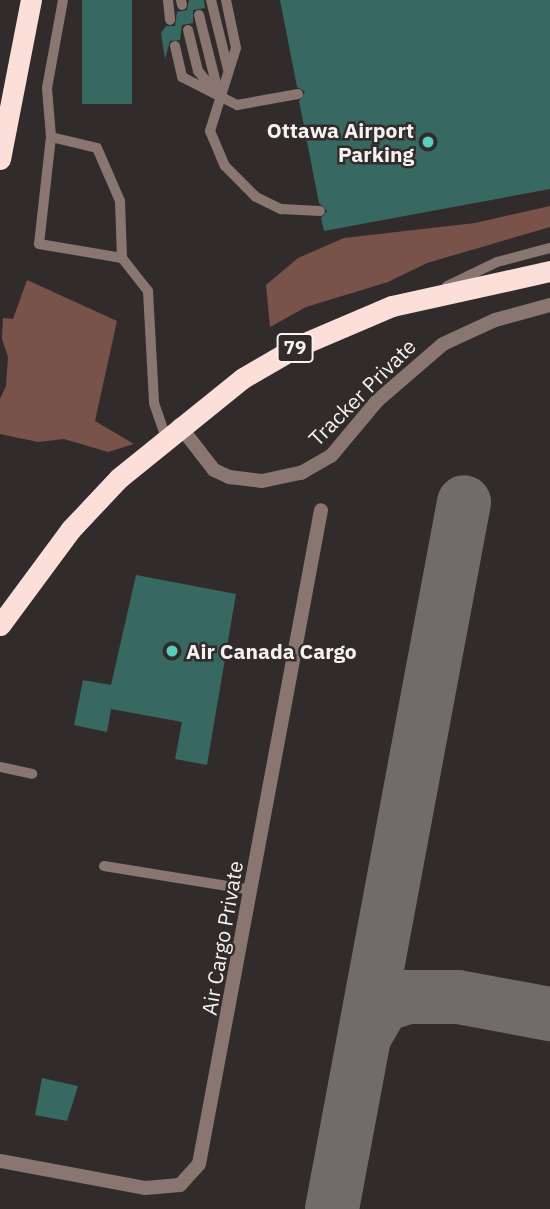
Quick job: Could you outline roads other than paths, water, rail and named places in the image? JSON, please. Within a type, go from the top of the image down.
[{"type":"highway","points":[[0,159],[30,0]]},
{"type":"highway","name":"79","points":[[1,620],[71,529],[173,431],[298,346],[359,318],[424,297],[550,271]]},
{"type":"street","name":"Tracker Private","points":[[173,431],[214,470],[229,477],[262,481],[301,473],[331,456],[377,401],[443,344],[495,320],[550,305]]},
{"type":"street","name":"Air Cargo Private","points":[[0,1161],[145,1188],[169,1188],[187,1181],[205,1145],[321,510]]},
{"type":"lane","points":[[64,0],[47,88],[51,137],[40,244],[122,258]]},
{"type":"lane","points":[[168,0],[170,20]]},
{"type":"lane","points":[[211,0],[228,70]]},
{"type":"lane","points":[[226,0],[236,48],[219,95],[210,131],[225,166],[256,197],[281,209],[320,211]]},
{"type":"lane","points":[[199,15],[219,95]]},
{"type":"lane","points":[[188,30],[198,71],[219,95]]},
{"type":"lane","points":[[176,46],[182,77],[237,105],[298,94]]},
{"type":"lane","points":[[51,137],[97,148],[120,201],[122,258],[148,291],[154,403],[173,431]]},
{"type":"lane","points":[[424,297],[497,262],[550,248]]},
{"type":"lane","points":[[0,768],[32,774]]},
{"type":"lane","points":[[104,866],[252,890]]},
{"type":"place","name":"Ottawa Airport Parking","points":[[428,142]]},
{"type":"place","name":"Air Canada Cargo","points":[[172,651]]}]
